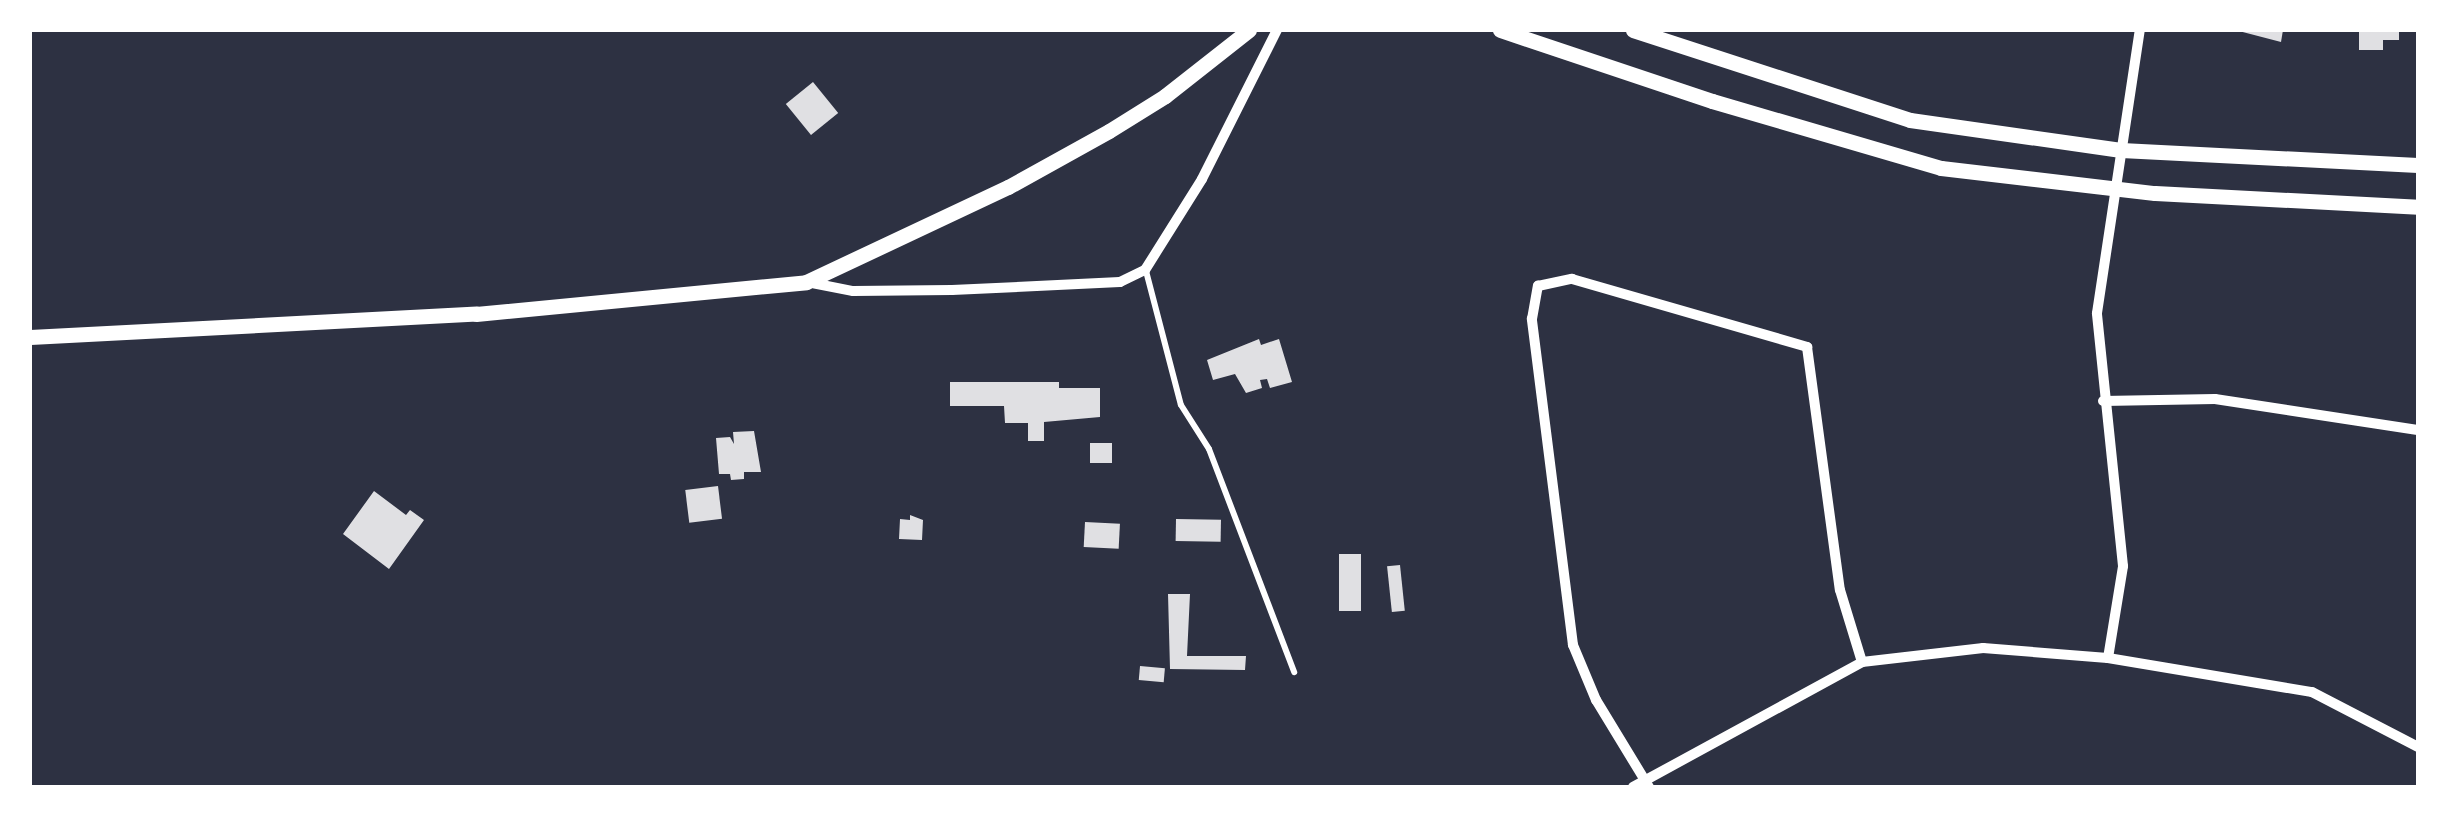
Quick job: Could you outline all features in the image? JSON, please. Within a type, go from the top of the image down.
[{"type":"street","points":[[806,282],[1008,187],[1109,131],[1165,96],[1249,30]]},
{"type":"street","points":[[30,336],[476,314],[806,282],[853,292],[1120,282],[1145,270],[1202,180],[1277,30]]},
{"type":"street","points":[[1500,30],[1903,158],[1998,178],[2418,207]]},
{"type":"street","points":[[1632,30],[1910,120],[2120,150],[2418,165]]},
{"type":"street","points":[[2108,658],[2123,566],[2122,517],[2104,402],[2097,313],[2140,30]]},
{"type":"street","points":[[1647,783],[1596,700],[1574,645],[1532,319],[1538,286],[1572,279],[1806,347],[1840,590],[1862,662]]},
{"type":"street","points":[[2104,402],[2215,399],[2418,430]]},
{"type":"street","points":[[1633,787],[1647,783],[1862,662],[1983,648],[2108,658],[2312,692],[2418,747]]},
{"type":"lane","points":[[1145,270],[1181,406],[1209,448],[1294,672]]},
{"type":"building","points":[[2235,30],[2283,30],[2281,42]]},
{"type":"building","points":[[2359,30],[2399,30],[2399,40],[2383,40],[2383,50],[2359,50]]},
{"type":"building","points":[[813,82],[838,113],[811,135],[786,104]]},
{"type":"building","points":[[1259,339],[1261,345],[1279,339],[1292,382],[1270,388],[1267,379],[1260,380],[1262,388],[1246,393],[1235,374],[1213,380],[1207,360]]},
{"type":"building","points":[[950,382],[1059,382],[1059,388],[1100,388],[1100,417],[1044,422],[1044,441],[1028,441],[1028,423],[1005,423],[1004,406],[950,406]]},
{"type":"building","points":[[754,431],[761,472],[744,472],[744,479],[731,480],[730,474],[719,474],[716,438],[730,437],[734,444],[733,432]]},
{"type":"building","points":[[1090,443],[1112,443],[1112,463],[1090,463]]},
{"type":"building","points":[[718,486],[722,519],[689,523],[685,490]]},
{"type":"building","points":[[374,491],[406,515],[410,510],[424,520],[389,569],[343,534]]},
{"type":"building","points":[[910,515],[923,520],[922,540],[899,539],[900,519],[910,520]]},
{"type":"building","points":[[1176,519],[1221,520],[1221,542],[1176,541]]},
{"type":"building","points":[[1085,522],[1120,524],[1119,549],[1084,547]]},
{"type":"building","points":[[1339,554],[1361,554],[1361,611],[1339,611]]},
{"type":"building","points":[[1400,565],[1405,611],[1392,612],[1387,566]]},
{"type":"building","points":[[1168,594],[1190,594],[1187,656],[1246,656],[1245,670],[1170,669]]},
{"type":"building","points":[[1140,666],[1165,668],[1164,682],[1139,680]]}]
